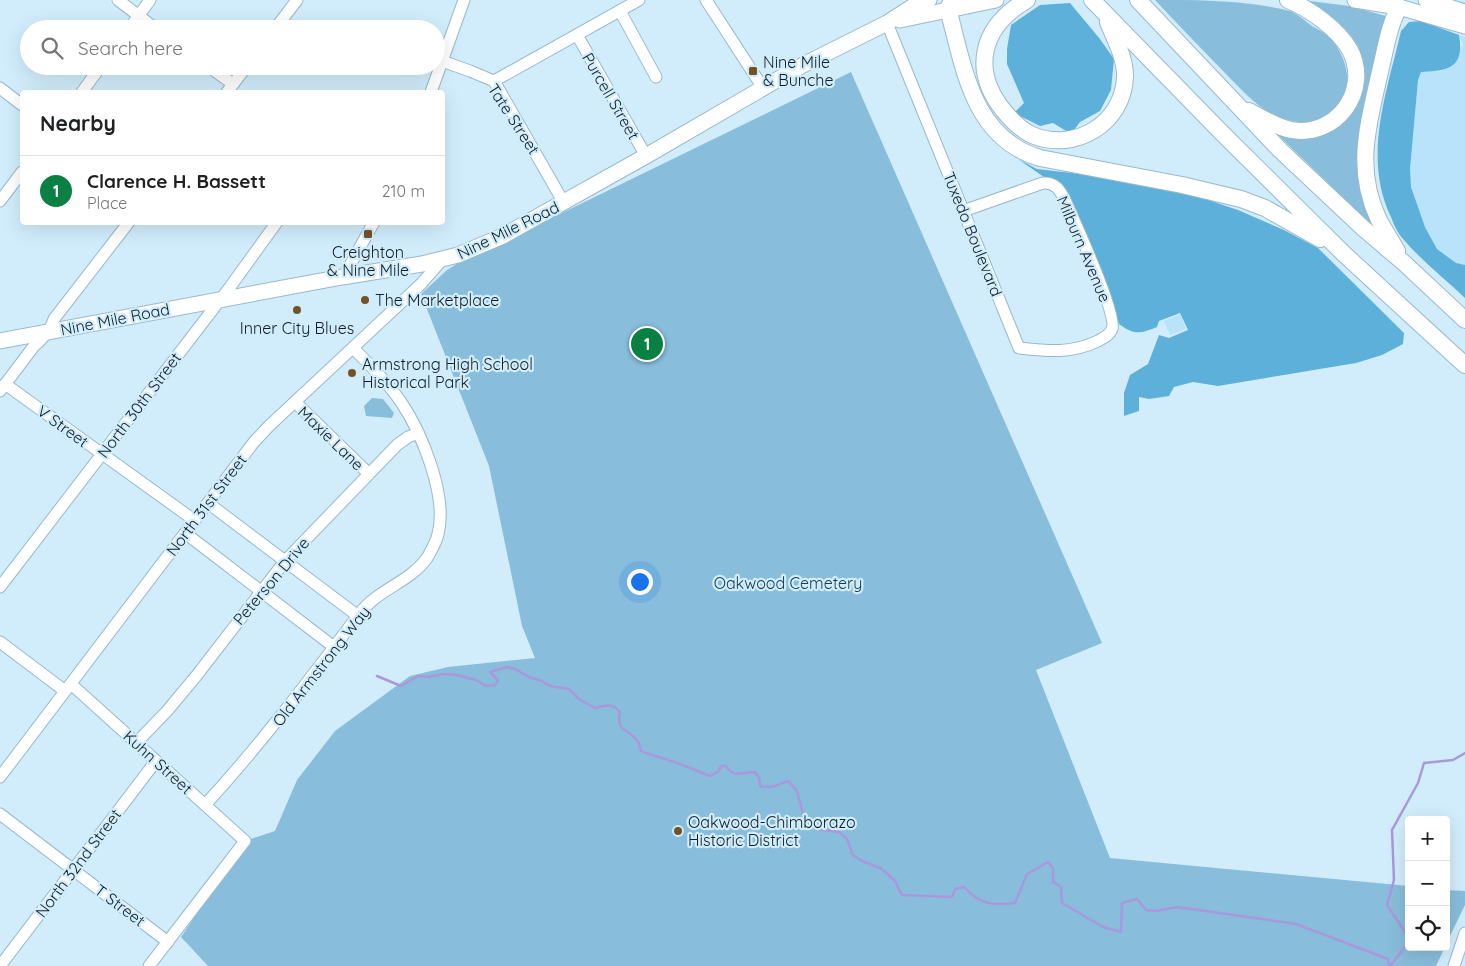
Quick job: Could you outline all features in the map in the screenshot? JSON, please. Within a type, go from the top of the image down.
[{"type":"highway","points":[[1027,0],[1008,13],[994,29],[986,49],[985,73],[995,98],[1010,119],[1020,128],[1031,134],[1048,139],[1067,140],[1080,137],[1094,130],[1108,119],[1119,100],[1124,82],[1124,62],[1106,15]]},
{"type":"highway","points":[[1092,0],[1343,253],[1465,365]]},
{"type":"highway","points":[[1138,0],[1315,183],[1465,320]]},
{"type":"highway","points":[[1239,106],[1283,128],[1310,130],[1320,128],[1336,119],[1352,98],[1356,83],[1356,71],[1354,61],[1347,46],[1331,28],[1314,15],[1288,0]]},
{"type":"highway","points":[[950,4],[971,90],[984,117],[1006,142],[1021,151],[1040,158],[1190,187],[1241,199],[1289,220],[1343,253]]},
{"type":"highway","points":[[1400,7],[1390,26],[1368,127],[1364,156],[1366,175],[1375,210],[1403,262]]},
{"type":"main road","name":"Nine Mile Road","points":[[0,340],[46,333],[344,276],[442,260],[473,250],[564,203],[834,49],[887,23],[915,5],[929,0]]},
{"type":"main road","name":"Nine Mile Road","points":[[887,23],[950,4],[996,0]]},
{"type":"main road","points":[[1355,0],[1463,15]]},
{"type":"main road","points":[[1426,0],[1463,15]]},
{"type":"street","points":[[118,0],[144,20]]},
{"type":"street","points":[[135,20],[150,0]]},
{"type":"street","points":[[282,20],[298,0]]},
{"type":"street","points":[[445,53],[464,0]]},
{"type":"street","points":[[494,81],[639,0]]},
{"type":"street","points":[[706,0],[763,88]]},
{"type":"street","points":[[616,13],[656,78]]},
{"type":"street","name":"Tuxedo Boulevard","points":[[887,23],[1019,348],[1054,352],[1076,350],[1103,338],[1112,330],[1114,323]]},
{"type":"street","name":"Purcell Street","points":[[577,35],[646,156]]},
{"type":"street","name":"Tate Street","points":[[445,62],[470,70],[494,81],[564,203]]},
{"type":"street","points":[[84,90],[95,75]]},
{"type":"street","points":[[217,75],[230,88],[240,75]]},
{"type":"street","points":[[432,90],[437,75]]},
{"type":"street","points":[[0,88],[20,103]]},
{"type":"street","points":[[0,201],[20,175]]},
{"type":"street","name":"Milburn Avenue","points":[[963,211],[1046,182],[1058,188],[1065,200],[1114,323]]},
{"type":"street","points":[[3,388],[34,346],[40,342],[54,319],[127,225]]},
{"type":"street","name":"North 30th Street","points":[[0,587],[221,299],[275,225]]},
{"type":"street","points":[[344,276],[372,225]]},
{"type":"street","name":"North 31st Street","points":[[0,777],[254,442],[421,284],[442,260]]},
{"type":"street","name":"Old Armstrong Way","points":[[206,805],[252,753],[367,605],[422,564],[431,551],[438,534],[440,511],[434,480],[414,422],[394,393],[353,348]]},
{"type":"street","name":"V Street","points":[[3,388],[102,454],[194,520]]},
{"type":"street","name":"Maxie Lane","points":[[295,402],[368,473]]},
{"type":"street","name":"Peterson Drive","points":[[137,742],[167,711],[197,675],[285,561],[400,442],[418,433]]},
{"type":"street","points":[[208,503],[358,616]]},
{"type":"street","points":[[185,533],[334,647]]},
{"type":"street","name":"Kuhn Street","points":[[0,642],[68,688],[137,742],[245,841],[168,942]]},
{"type":"street","name":"North 32nd Street","points":[[0,966],[156,761]]},
{"type":"street","name":"T Street","points":[[0,814],[168,942]]},
{"type":"street","points":[[1454,966],[1465,933]]},
{"type":"street","points":[[149,966],[168,942]]},
{"type":"shaded area","points":[[1070,3],[1114,59],[1111,90],[1100,111],[1080,122],[1071,134],[1053,123],[1040,126],[1014,113],[1024,103],[1007,64],[1007,49],[1011,25],[1040,5]]},
{"type":"shaded area","points":[[1421,21],[1459,35],[1460,47],[1459,55],[1452,66],[1446,69],[1421,72],[1418,80],[1410,169],[1411,187],[1425,227],[1437,249],[1456,263],[1465,265],[1465,298],[1418,255],[1400,235],[1393,223],[1383,194],[1378,171],[1380,124],[1401,31],[1409,22]]},
{"type":"shaded area","points":[[1459,35],[1465,37],[1465,265],[1456,263],[1437,249],[1425,227],[1417,206],[1411,187],[1410,169],[1418,80],[1421,72],[1441,71],[1463,45]]},
{"type":"shaded area","points":[[1018,159],[1037,169],[1089,175],[1199,197],[1238,210],[1284,230],[1318,248],[1404,333],[1403,344],[1382,355],[1356,363],[1218,386],[1193,382],[1174,387],[1169,396],[1149,399],[1139,397],[1139,411],[1124,416],[1124,393],[1130,375],[1148,364],[1159,335],[1169,338],[1188,330],[1180,313],[1159,321],[1157,327],[1141,332],[1133,332],[1119,324],[1067,193]]},
{"type":"shaded area","points":[[1180,314],[1186,329],[1170,335],[1164,321]]},
{"type":"green space","points":[[1155,0],[1240,3],[1290,11],[1333,41],[1343,60],[1347,77],[1345,93],[1338,106],[1327,116],[1312,121],[1295,121],[1268,112],[1243,91]]},
{"type":"green space","points":[[1302,0],[1349,6],[1386,16],[1363,116],[1357,153],[1358,173],[1376,229],[1275,132],[1326,133],[1361,64]]},
{"type":"green space","name":"Oakwood Cemetery","points":[[851,72],[1102,643],[1036,670],[1110,858],[1405,886],[1405,951],[1443,951],[1436,966],[208,966],[181,937],[245,841],[275,831],[297,780],[335,731],[410,676],[448,667],[535,658],[522,626],[489,466],[421,294],[455,265]]},
{"type":"green space","points":[[372,398],[383,399],[394,413],[392,418],[366,416],[364,406]]},
{"type":"green space","points":[[1450,890],[1465,891],[1465,905],[1450,936]]},
{"type":"waterway","points":[[377,676],[401,686],[418,676],[457,675],[476,680],[486,686],[495,685],[498,680],[490,672],[507,667],[550,686],[569,689],[579,699],[595,708],[614,707],[620,712],[619,718],[623,729],[637,740],[641,751],[645,753],[710,776],[718,772],[721,766],[726,766],[732,772],[739,774],[755,772],[759,778],[760,786],[764,787],[788,781],[797,791],[803,814],[816,829],[839,832],[847,839],[853,855],[882,869],[895,881],[902,895],[952,897],[955,889],[964,887],[975,897],[993,904],[1015,903],[1027,874],[1048,862],[1053,868],[1053,882],[1061,887],[1062,903],[1103,927],[1121,932],[1122,903],[1137,899],[1146,910],[1156,911],[1177,907],[1296,924],[1388,959],[1389,966]]},
{"type":"waterway","points":[[1405,932],[1387,905],[1394,880],[1392,830],[1418,783],[1424,763],[1453,760],[1465,753]]},
{"type":"waterway","points":[[1390,966],[1405,947]]},
{"type":"place","name":"Nine Mile & Bunche","points":[[753,71]]},
{"type":"place","name":"Creighton & Nine Mile","points":[[368,234]]},
{"type":"place","name":"The Marketplace","points":[[365,300]]},
{"type":"place","name":"Inner City Blues","points":[[297,310]]},
{"type":"place","name":"Clarence H. Bassett","points":[[647,344]]},
{"type":"place","name":"Armstrong High School Historical Park","points":[[352,373]]},
{"type":"place","name":"Oakwood-Chimborazo Historic District","points":[[678,831]]}]
